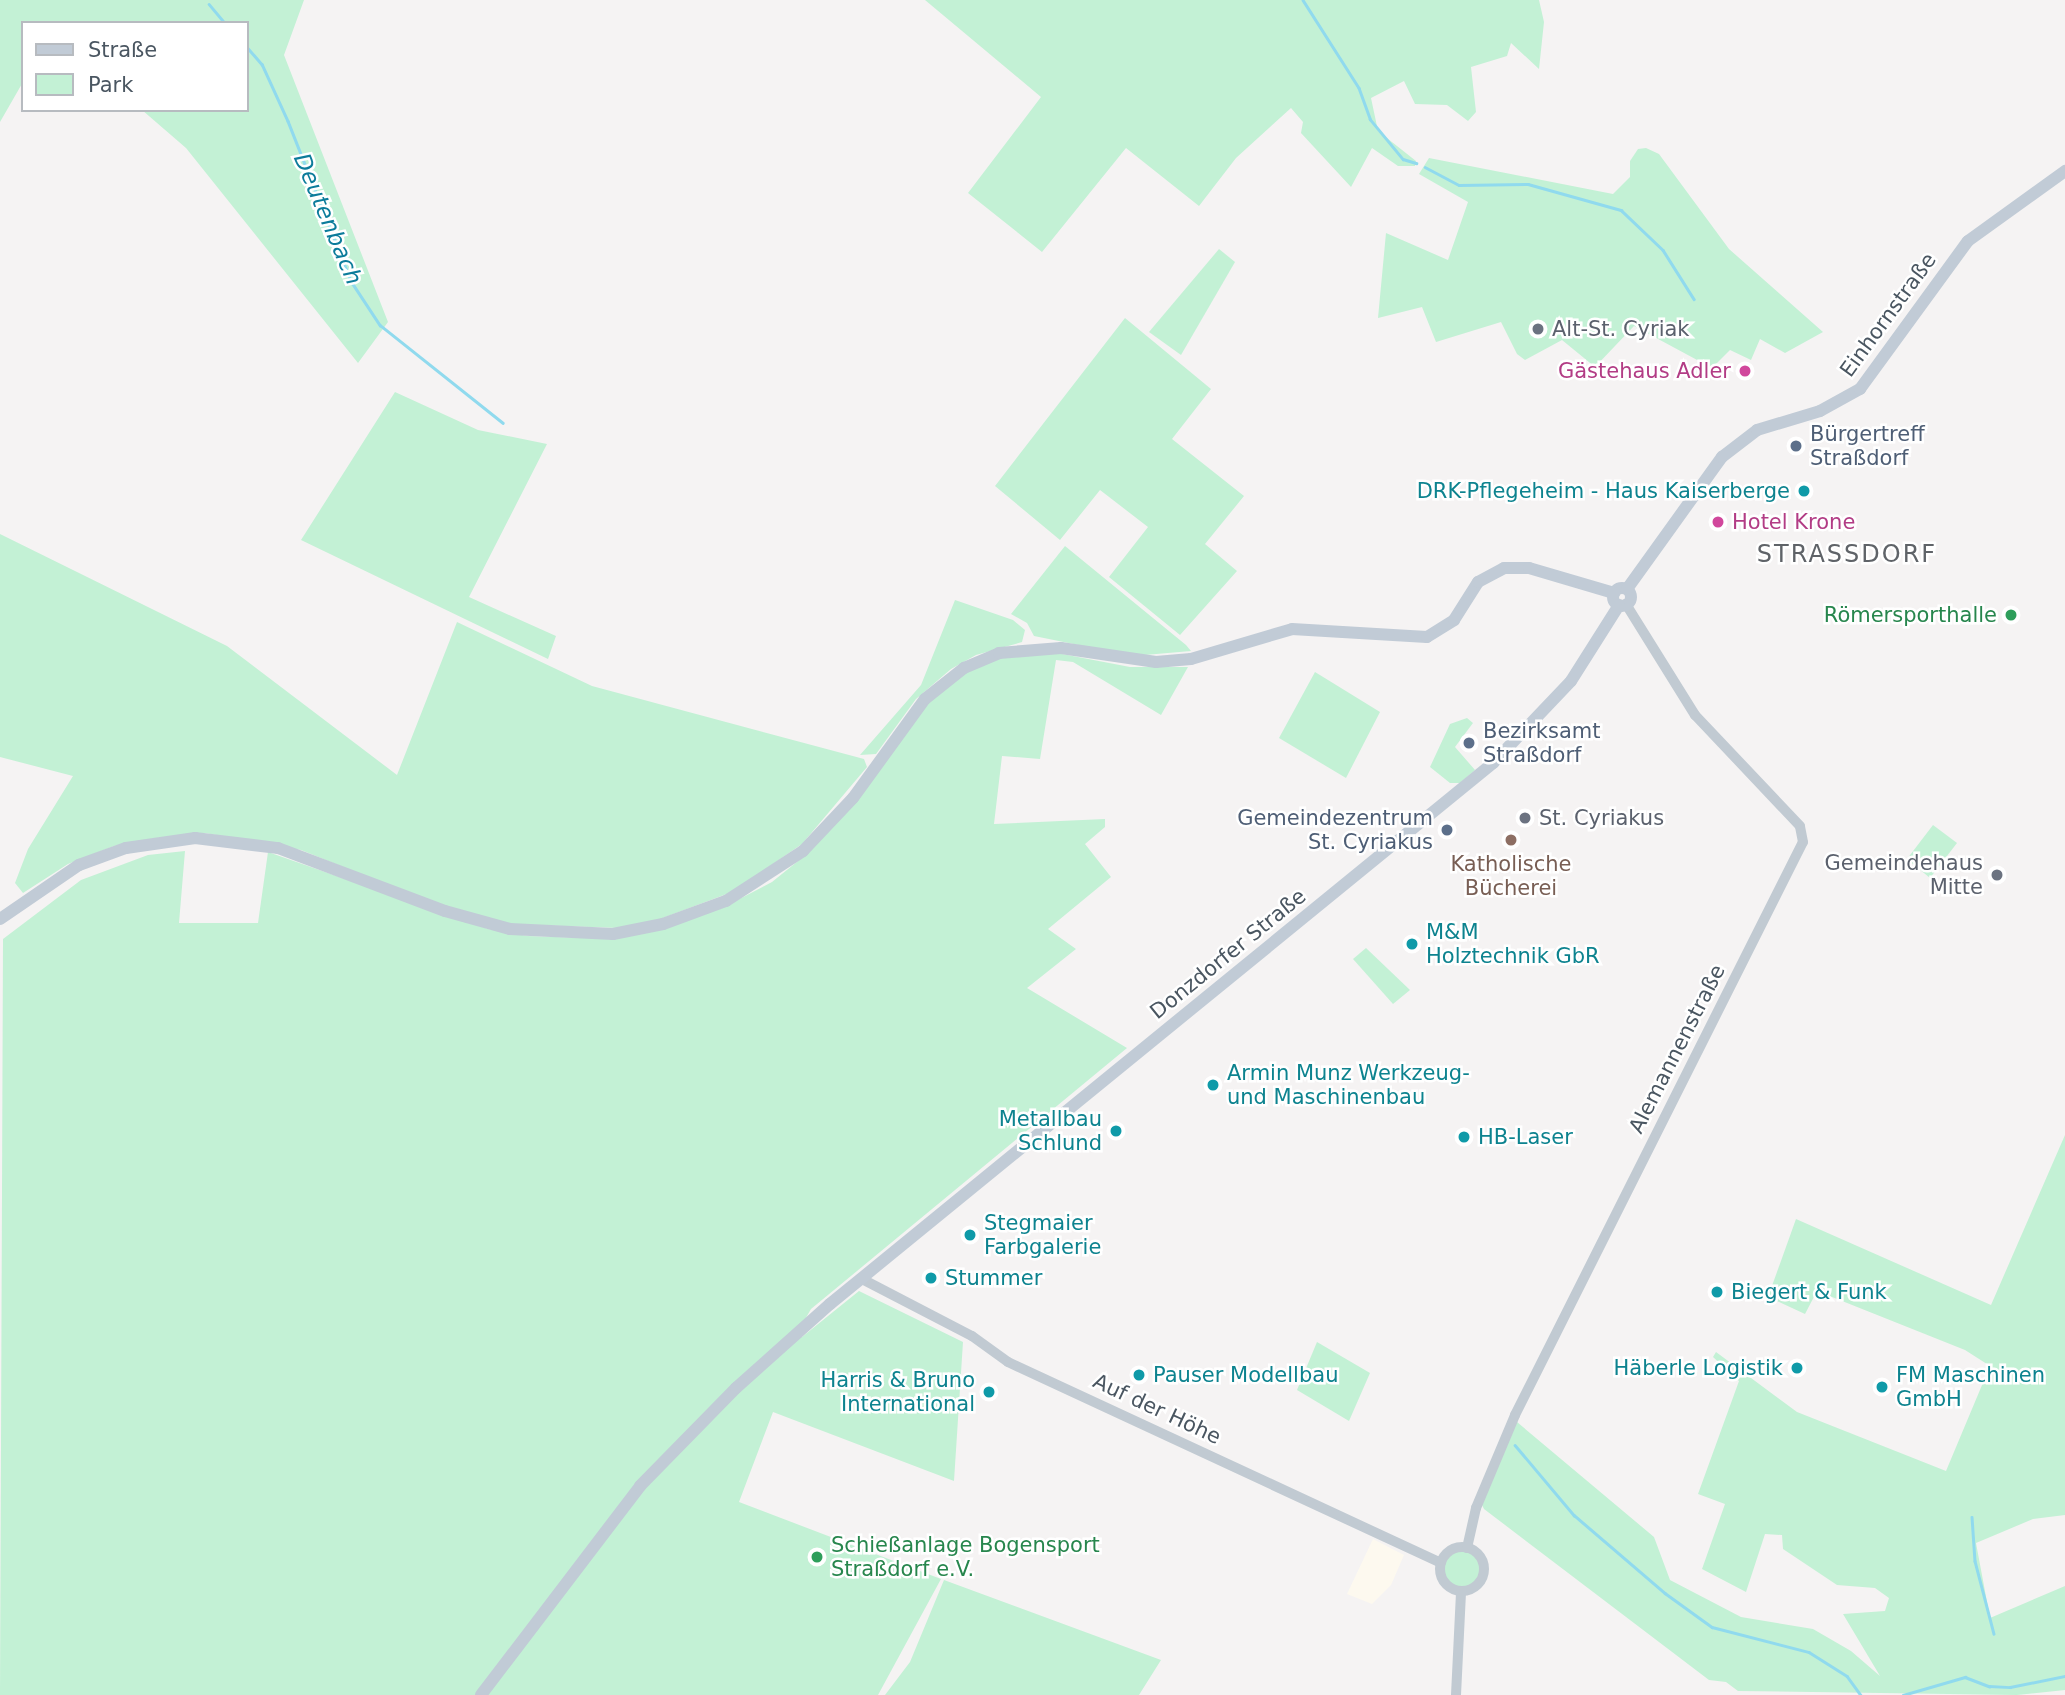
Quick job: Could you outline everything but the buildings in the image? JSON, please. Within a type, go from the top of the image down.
[{"type":"main road","name":"Einhornstraße","points":[[1621,598],[1722,457],[1757,430],[1820,411],[1860,389],[1968,241],[2065,172]]},
{"type":"main road","points":[[0,919],[79,865],[126,848],[195,838],[278,848],[445,911],[510,929],[613,934],[663,924],[726,901],[803,851],[853,798],[918,707],[964,668],[999,653],[1030,648],[1128,662],[1191,659],[1292,629],[1427,638],[1454,620],[1478,582],[1504,568],[1528,568],[1621,598]]},
{"type":"main road","name":"Donzdorfer Straße","points":[[481,1695],[640,1486],[736,1388],[830,1304],[1493,763],[1560,695],[1621,598]]},
{"type":"street","name":"Alemannenstraße","points":[[1467,1548],[1483,1489],[1515,1415],[1803,842],[1800,826],[1695,715],[1621,598]]},
{"type":"street","name":"Auf der Höhe","points":[[862,1279],[972,1336],[1008,1362],[1441,1563]]},
{"type":"street","points":[[1467,1548],[1481,1559],[1484,1572],[1474,1587],[1461,1591],[1445,1582],[1441,1563],[1450,1552],[1467,1548]]},
{"type":"street","points":[[1456,1695],[1461,1591]]},
{"type":"shaded area","points":[[1373,1539],[1404,1555],[1391,1585],[1372,1604],[1347,1594]]},
{"type":"green space","points":[[0,0],[304,0],[284,55],[388,322],[358,363],[186,148],[144,112],[248,112],[248,21],[21,21],[21,85],[0,122]]},
{"type":"green space","points":[[925,0],[1539,0],[1544,22],[1539,69],[1511,43],[1507,56],[1471,67],[1476,112],[1468,121],[1447,105],[1415,104],[1404,81],[1371,98],[1378,131],[1416,161],[1415,166],[1398,166],[1372,148],[1351,187],[1301,133],[1303,122],[1291,108],[1236,158],[1199,206],[1126,148],[1042,252],[968,193],[1041,97]]},
{"type":"green space","points":[[1646,148],[1659,154],[1729,249],[1823,332],[1785,353],[1760,339],[1751,360],[1730,350],[1712,368],[1634,326],[1595,367],[1562,340],[1525,360],[1517,354],[1501,322],[1436,342],[1422,307],[1378,318],[1386,233],[1448,260],[1468,202],[1419,174],[1429,158],[1613,194],[1630,177],[1630,161],[1638,149]]},
{"type":"green space","points":[[1219,249],[1235,262],[1181,355],[1149,332]]},
{"type":"green space","points":[[1125,318],[1211,389],[1172,439],[1244,496],[1205,544],[1237,571],[1180,635],[1109,577],[1148,527],[1100,490],[1060,540],[995,486]]},
{"type":"green space","points":[[395,392],[478,430],[547,444],[469,597],[556,636],[548,659],[301,540]]},
{"type":"green space","points":[[0,534],[227,646],[397,775],[457,622],[592,686],[864,759],[867,767],[802,844],[732,892],[660,919],[618,928],[505,924],[430,902],[301,850],[205,833],[114,846],[68,864],[23,893],[15,883],[28,849],[73,776],[0,757]]},
{"type":"green space","points":[[1065,546],[1191,651],[1133,656],[1034,636],[1027,623],[1011,614]]},
{"type":"green space","points":[[955,600],[1013,620],[1025,630],[1022,642],[976,655],[951,669],[916,699],[876,754],[860,755],[921,685]]},
{"type":"green space","points":[[1057,653],[1130,667],[1188,667],[1161,715],[1073,662],[1056,660],[1040,759],[1002,756],[994,824],[1105,819],[1105,827],[1085,844],[1111,877],[1048,929],[1076,949],[1027,988],[1127,1048],[811,1309],[799,1330],[802,1337],[859,1291],[963,1342],[954,1481],[773,1412],[739,1502],[941,1579],[878,1695],[0,1695],[3,939],[81,880],[148,855],[185,851],[179,923],[258,923],[268,852],[488,929],[528,936],[584,938],[722,908],[772,882],[808,853],[921,709],[955,678],[992,659]]},
{"type":"green space","points":[[1315,672],[1380,712],[1346,778],[1279,738]]},
{"type":"green space","points":[[1467,718],[1473,723],[1455,747],[1475,770],[1460,783],[1450,783],[1430,767],[1450,724]]},
{"type":"green space","points":[[1933,825],[1957,843],[1930,878],[1907,859]]},
{"type":"green space","points":[[1366,948],[1410,990],[1393,1004],[1353,959]]},
{"type":"green space","points":[[2065,1135],[2065,1515],[2033,1519],[1976,1543],[1990,1618],[2065,1586],[2065,1690],[2017,1695],[1738,1691],[1726,1682],[1709,1680],[1484,1509],[1481,1503],[1517,1422],[1654,1537],[1670,1580],[1741,1617],[1813,1629],[1851,1651],[1880,1676],[1843,1614],[1885,1611],[1889,1598],[1875,1588],[1837,1585],[1783,1549],[1782,1535],[1765,1534],[1746,1592],[1702,1569],[1725,1504],[1698,1494],[1739,1381],[1713,1357],[1716,1352],[1797,1412],[1946,1471],[1990,1366],[1965,1350],[1817,1291],[1805,1314],[1768,1297],[1796,1219],[1991,1305]]},
{"type":"green space","points":[[1317,1342],[1370,1373],[1349,1421],[1297,1390]]},
{"type":"green space","points":[[1462,1551],[1475,1556],[1480,1569],[1475,1582],[1462,1587],[1449,1582],[1444,1569],[1449,1556]]},
{"type":"green space","points":[[944,1580],[1161,1660],[1139,1695],[885,1695],[910,1662]]},
{"type":"waterway","points":[[1303,0],[1359,88],[1370,119],[1403,159],[1416,163]]},
{"type":"waterway","name":"Deutenbach","points":[[209,4],[223,21]]},
{"type":"waterway","name":"Deutenbach","points":[[248,48],[262,64],[288,121],[351,281],[380,325],[503,423]]},
{"type":"waterway","points":[[1425,167],[1459,185],[1528,184],[1621,210],[1663,250],[1694,299]]},
{"type":"waterway","points":[[1515,1445],[1574,1515],[1665,1593],[1712,1627],[1809,1652],[1847,1676],[1861,1695]]},
{"type":"waterway","points":[[1972,1517],[1975,1561],[1994,1634]]},
{"type":"waterway","points":[[1903,1695],[1965,1677],[1989,1686],[2010,1687],[2065,1676]]},
{"type":"place","name":"Alt-St. Cyriak","points":[[1538,329]]},
{"type":"place","name":"Gästehaus Adler","points":[[1745,371]]},
{"type":"place","name":"Bürgertreff Straßdorf","points":[[1796,446]]},
{"type":"place","name":"DRK-Pflegeheim - Haus Kaiserberge","points":[[1804,491]]},
{"type":"place","name":"Hotel Krone","points":[[1718,522]]},
{"type":"place","name":"Römersporthalle","points":[[2011,615]]},
{"type":"place","name":"Bezirksamt Straßdorf","points":[[1469,743]]},
{"type":"place","name":"St. Cyriakus","points":[[1525,818]]},
{"type":"place","name":"Gemeindezentrum St. Cyriakus","points":[[1447,830]]},
{"type":"place","name":"Katholische Bücherei","points":[[1511,840]]},
{"type":"place","name":"Gemeindehaus Mitte","points":[[1997,875]]},
{"type":"place","name":"M&M Holztechnik GbR","points":[[1412,944]]},
{"type":"place","name":"Armin Munz Werkzeug- und Maschinenbau","points":[[1213,1085]]},
{"type":"place","name":"Metallbau Schlund","points":[[1116,1131]]},
{"type":"place","name":"HB-Laser","points":[[1464,1137]]},
{"type":"place","name":"Stegmaier Farbgalerie","points":[[970,1235]]},
{"type":"place","name":"Stummer","points":[[931,1278]]},
{"type":"place","name":"Biegert & Funk","points":[[1717,1292]]},
{"type":"place","name":"Häberle Logistik","points":[[1797,1368]]},
{"type":"place","name":"Pauser Modellbau","points":[[1139,1375]]},
{"type":"place","name":"FM Maschinen GmbH","points":[[1882,1387]]},
{"type":"place","name":"Harris & Bruno International","points":[[989,1392]]},
{"type":"place","name":"Schießanlage Bogensport Straßdorf e.V.","points":[[817,1557]]},
{"type":"district","name":"STRASSDORF","points":[[1847,555]]}]
